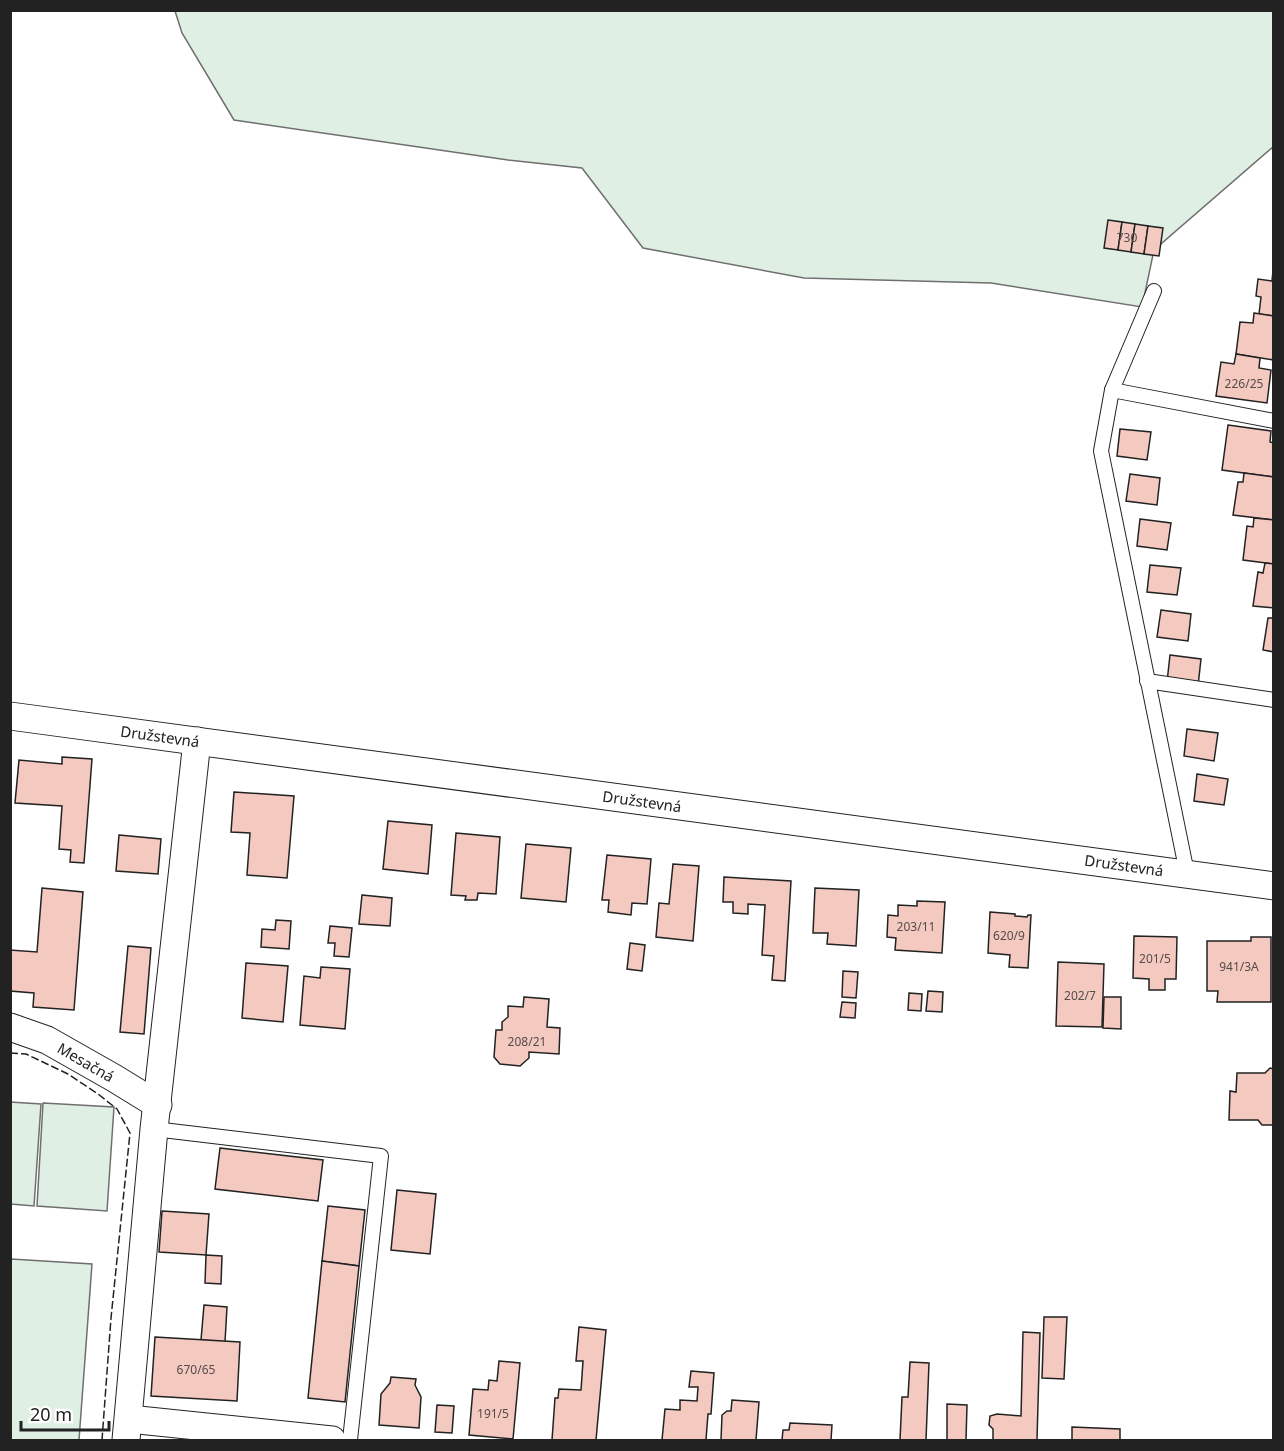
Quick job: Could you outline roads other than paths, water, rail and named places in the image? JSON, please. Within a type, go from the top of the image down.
[{"type":"street","name":"Družstevná","points":[[10,716],[1274,886]]},
{"type":"street","points":[[197,741],[156,1117],[127,1430],[332,1440]]},
{"type":"street","name":"Mesačná","points":[[10,1027],[47,1040],[114,1078],[156,1117]]},
{"type":"lane","points":[[1154,291],[1112,390],[1101,452],[1187,873]]},
{"type":"lane","points":[[1112,390],[1274,420]]},
{"type":"lane","points":[[1147,681],[1274,700]]},
{"type":"lane","points":[[156,1117],[381,1156],[350,1440]]}]
